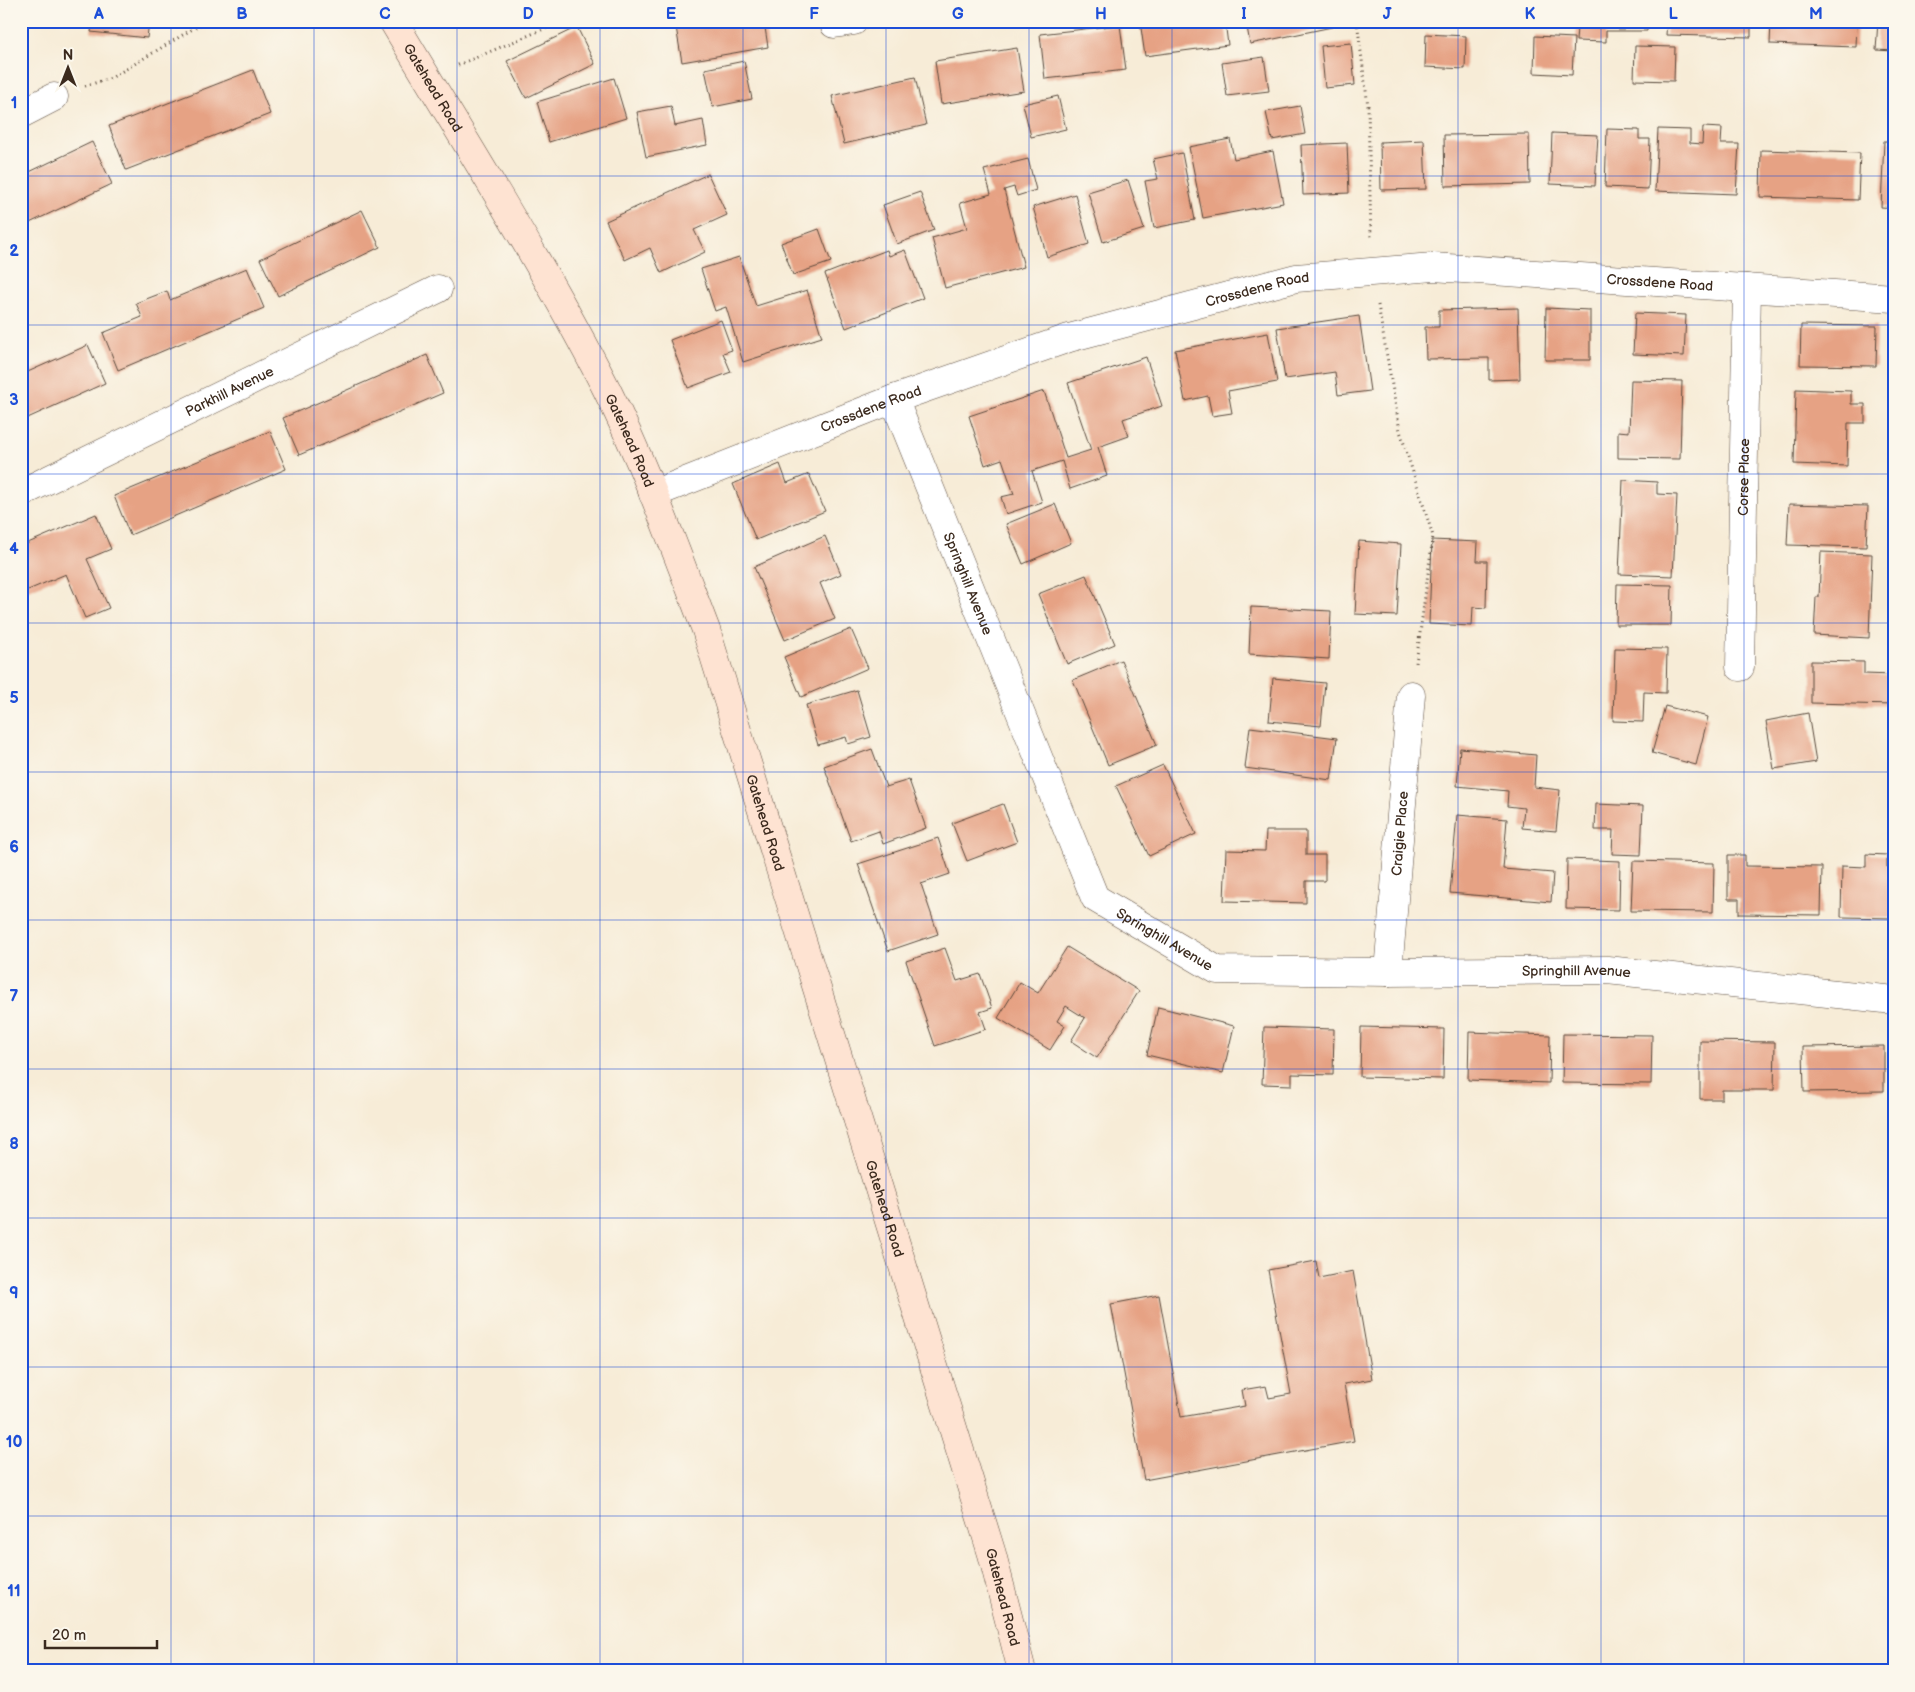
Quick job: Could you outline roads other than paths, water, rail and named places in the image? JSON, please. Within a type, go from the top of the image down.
[{"type":"main road","name":"Gatehead Road","points":[[393,21],[532,253],[606,389],[653,494],[709,639],[992,1554],[1022,1671]]},
{"type":"street","points":[[21,114],[54,97]]},
{"type":"street","name":"Crossdene Road","points":[[653,494],[894,399],[1078,336],[1296,278],[1432,266],[1894,298]]},
{"type":"street","name":"Corse Place","points":[[1740,667],[1747,288]]},
{"type":"street","name":"Parkhill Avenue","points":[[21,493],[438,289]]},
{"type":"street","name":"Springhill Avenue","points":[[894,399],[1096,898],[1217,970],[1388,972],[1607,970],[1894,1000]]},
{"type":"street","name":"Craigie Place","points":[[1388,972],[1411,695]]}]
